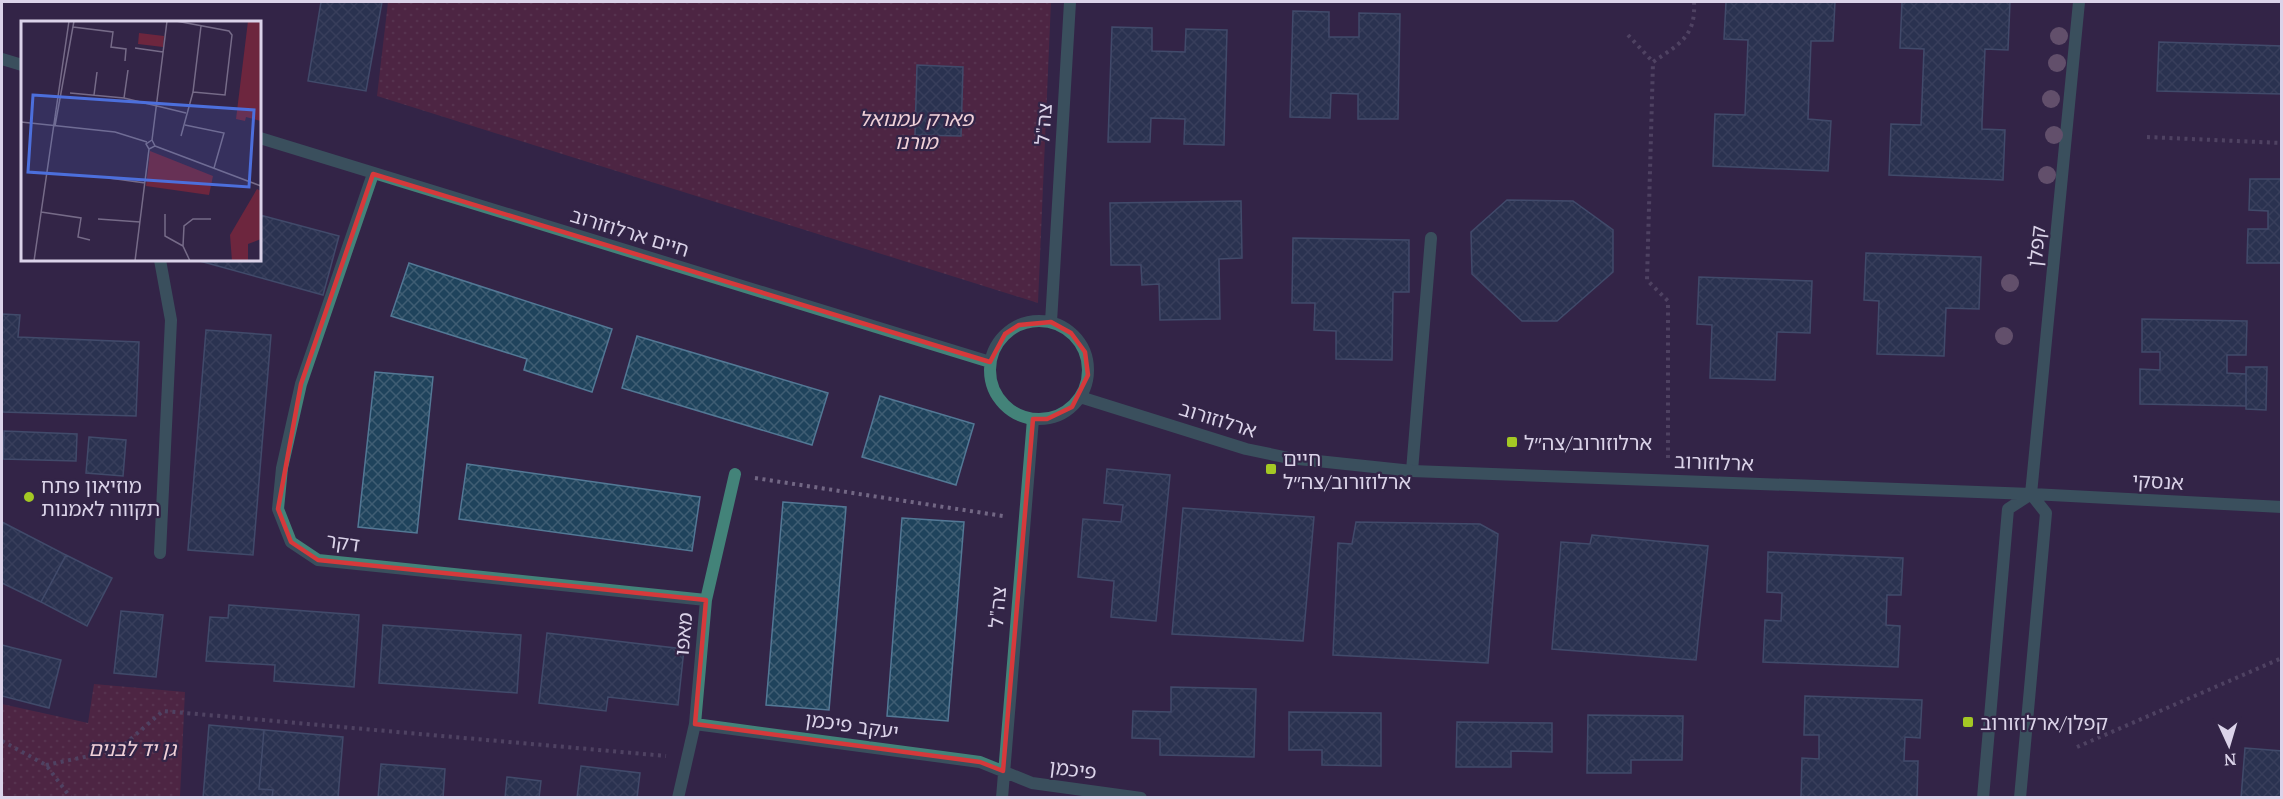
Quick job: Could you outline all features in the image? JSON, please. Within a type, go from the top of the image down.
[{"type":"street","name":"צה\"ל","points":[[1051,322],[1070,2]]},
{"type":"street","name":"קפלן","points":[[2031,494],[2079,2]]},
{"type":"street","points":[[2,59],[21,65]]},
{"type":"street","name":"חיים ארלוזורוב","points":[[261,138],[990,362]]},
{"type":"street","name":"דקר","points":[[373,174],[301,384],[282,468],[278,508],[291,542],[318,560],[706,600]]},
{"type":"street","points":[[1412,471],[1431,238]]},
{"type":"street","points":[[160,261],[171,320],[160,553]]},
{"type":"street","points":[[1034,321],[1051,322],[1071,333],[1085,352],[1088,375],[1080,397],[1072,407],[1047,418],[1033,419],[1017,415],[1005,406],[995,393],[990,378],[990,362],[995,347],[1005,334],[1018,325],[1034,321]]},
{"type":"street","name":"ארלוזורוב","points":[[1080,397],[1246,449],[1289,458],[1412,471],[2031,494]]},
{"type":"street","name":"צה\"ל","points":[[1002,798],[1033,419]]},
{"type":"street","name":"מאפו","points":[[678,798],[695,723],[706,600],[735,474]]},
{"type":"street","points":[[1983,798],[2008,509],[2031,494],[2046,513],[2020,798]]},
{"type":"street","name":"אנסקי","points":[[2031,494],[2282,507]]},
{"type":"street","name":"יעקב פיכמן","points":[[695,723],[980,762],[1003,771]]},
{"type":"street","name":"פיכמן","points":[[1003,771],[1032,783],[1141,798]]},
{"type":"path","points":[[1653,62],[1677,46],[1691,31],[1695,12],[1694,2]]},
{"type":"path","points":[[1628,36],[1653,62],[1647,280],[1668,301],[1668,480]]},
{"type":"path","points":[[2147,137],[2282,143]]},
{"type":"path","points":[[735,474],[1024,519]]},
{"type":"path","points":[[2077,747],[2282,658]]},
{"type":"path","points":[[46,765],[118,750],[163,711],[687,758]]},
{"type":"path","points":[[2,741],[46,765],[71,798]]},
{"type":"highlighted area","points":[[373,174],[990,362],[1005,334],[1019,325],[1051,322],[1071,333],[1085,352],[1088,375],[1072,407],[1047,419],[1033,419],[1003,771],[980,762],[695,724],[706,600],[318,560],[291,542],[278,509],[301,384]]},
{"type":"green space","name":"פארק עמנואל מורנו","points":[[388,2],[1051,2],[1038,303],[377,96]]},
{"type":"green space","name":"גן יד לבנים","points":[[94,684],[185,692],[180,797],[2,797],[2,704],[88,723]]},
{"type":"building","points":[[321,2],[382,2],[366,91],[308,81]]},
{"type":"building","points":[[1726,2],[1835,2],[1833,41],[1811,41],[1808,119],[1831,121],[1828,171],[1713,166],[1715,114],[1745,115],[1748,40],[1724,39]]},
{"type":"building","points":[[1902,2],[2010,2],[2008,50],[1985,49],[1982,123],[1982,129],[2005,130],[2003,180],[1889,175],[1891,124],[1921,125],[1924,49],[1900,48]]},
{"type":"building","points":[[1293,11],[1329,12],[1329,37],[1359,37],[1359,13],[1400,14],[1398,119],[1358,119],[1358,94],[1331,93],[1330,118],[1290,117]]},
{"type":"building","points":[[1112,27],[1152,28],[1152,51],[1185,52],[1186,29],[1227,30],[1224,145],[1184,144],[1185,119],[1151,118],[1150,142],[1108,142]]},
{"type":"building","points":[[2159,42],[2282,46],[2282,94],[2157,91]]},
{"type":"building","points":[[917,65],[963,67],[961,136],[915,135]]},
{"type":"building","points":[[2250,179],[2282,179],[2282,263],[2247,263],[2248,229],[2268,229],[2268,211],[2249,210]]},
{"type":"building","points":[[1507,200],[1573,201],[1613,230],[1613,272],[1557,321],[1522,321],[1472,274],[1471,232]]},
{"type":"building","points":[[1241,201],[1242,258],[1219,259],[1220,319],[1160,320],[1159,284],[1142,285],[1141,265],[1111,265],[1110,203]]},
{"type":"building","points":[[261,215],[339,236],[323,295],[200,261],[261,261]]},
{"type":"building","points":[[1293,238],[1409,240],[1409,292],[1393,292],[1392,360],[1336,359],[1336,331],[1314,330],[1315,303],[1292,303]]},
{"type":"building","points":[[1866,253],[1981,257],[1979,309],[1946,308],[1944,356],[1877,354],[1879,301],[1864,300]]},
{"type":"building","points":[[409,263],[612,329],[592,392],[524,370],[527,359],[391,316]]},
{"type":"building","points":[[1699,277],[1812,281],[1810,333],[1777,332],[1775,380],[1710,378],[1712,325],[1697,324]]},
{"type":"building","points":[[2,314],[20,315],[18,337],[139,342],[136,416],[2,412]]},
{"type":"building","points":[[2142,319],[2247,321],[2246,355],[2227,355],[2227,373],[2246,374],[2246,406],[2140,404],[2140,369],[2160,370],[2160,352],[2142,352]]},
{"type":"building","points":[[206,330],[271,335],[253,555],[188,550]]},
{"type":"building","points":[[637,336],[828,393],[812,445],[622,388]]},
{"type":"building","points":[[2246,367],[2267,367],[2266,410],[2246,409]]},
{"type":"building","points":[[375,372],[433,377],[417,533],[358,527]]},
{"type":"building","points":[[880,396],[974,424],[956,485],[862,457]]},
{"type":"building","points":[[4,431],[77,434],[76,461],[3,459]]},
{"type":"building","points":[[89,437],[126,440],[123,476],[86,473]]},
{"type":"building","points":[[467,464],[700,497],[692,551],[459,519]]},
{"type":"building","points":[[1107,469],[1170,475],[1156,621],[1111,617],[1114,581],[1078,577],[1083,519],[1121,522],[1123,505],[1104,503]]},
{"type":"building","points":[[783,502],[846,507],[829,710],[766,705]]},
{"type":"building","points":[[1183,508],[1314,517],[1303,641],[1172,634]]},
{"type":"building","points":[[902,518],[964,522],[948,721],[887,716]]},
{"type":"building","points":[[2,522],[66,555],[41,602],[2,583]]},
{"type":"building","points":[[1356,522],[1480,524],[1498,534],[1488,663],[1333,655],[1338,543],[1352,544]]},
{"type":"building","points":[[1592,535],[1708,546],[1696,660],[1552,649],[1561,542],[1590,544]]},
{"type":"building","points":[[1768,552],[1903,558],[1901,595],[1887,595],[1886,625],[1900,626],[1898,667],[1763,662],[1765,620],[1781,621],[1782,593],[1767,592]]},
{"type":"building","points":[[66,555],[112,578],[87,626],[41,602]]},
{"type":"building","points":[[229,605],[359,615],[354,687],[274,681],[275,665],[206,661],[210,617],[228,618]]},
{"type":"building","points":[[121,611],[163,615],[156,677],[114,673]]},
{"type":"building","points":[[383,625],[521,635],[517,693],[379,683]]},
{"type":"building","points":[[547,633],[684,649],[678,705],[608,697],[606,711],[539,703]]},
{"type":"building","points":[[2,645],[61,660],[49,708],[2,696]]},
{"type":"building","points":[[1171,687],[1256,689],[1254,757],[1160,755],[1160,739],[1132,738],[1133,711],[1171,712]]},
{"type":"building","points":[[1805,696],[1922,700],[1920,738],[1905,737],[1904,761],[1918,761],[1917,798],[1801,797],[1802,758],[1819,759],[1819,735],[1804,735]]},
{"type":"building","points":[[1289,712],[1381,713],[1381,766],[1322,765],[1322,750],[1289,750]]},
{"type":"building","points":[[1588,715],[1683,716],[1682,760],[1631,760],[1631,773],[1587,773]]},
{"type":"building","points":[[1457,722],[1552,723],[1552,752],[1511,751],[1511,767],[1456,767]]},
{"type":"building","points":[[209,725],[264,730],[259,789],[273,790],[272,798],[203,798]]},
{"type":"building","points":[[209,725],[343,737],[338,798],[203,798]]},
{"type":"building","points":[[2245,748],[2282,751],[2282,798],[2241,798]]},
{"type":"building","points":[[381,764],[445,769],[443,798],[378,798]]},
{"type":"building","points":[[581,766],[640,773],[637,798],[577,798]]},
{"type":"building","points":[[507,777],[541,781],[539,798],[505,798]]},
{"type":"place","name":"ארלוזורוב/צה״ל","points":[[1512,442]]},
{"type":"place","name":"חיים ארלוזורוב/צה״ל","points":[[1271,469]]},
{"type":"place","name":"מוזיאון פתח תקווה לאמנות","points":[[29,497]]},
{"type":"place","name":"קפלן/ארלוזורוב","points":[[1968,722]]}]
